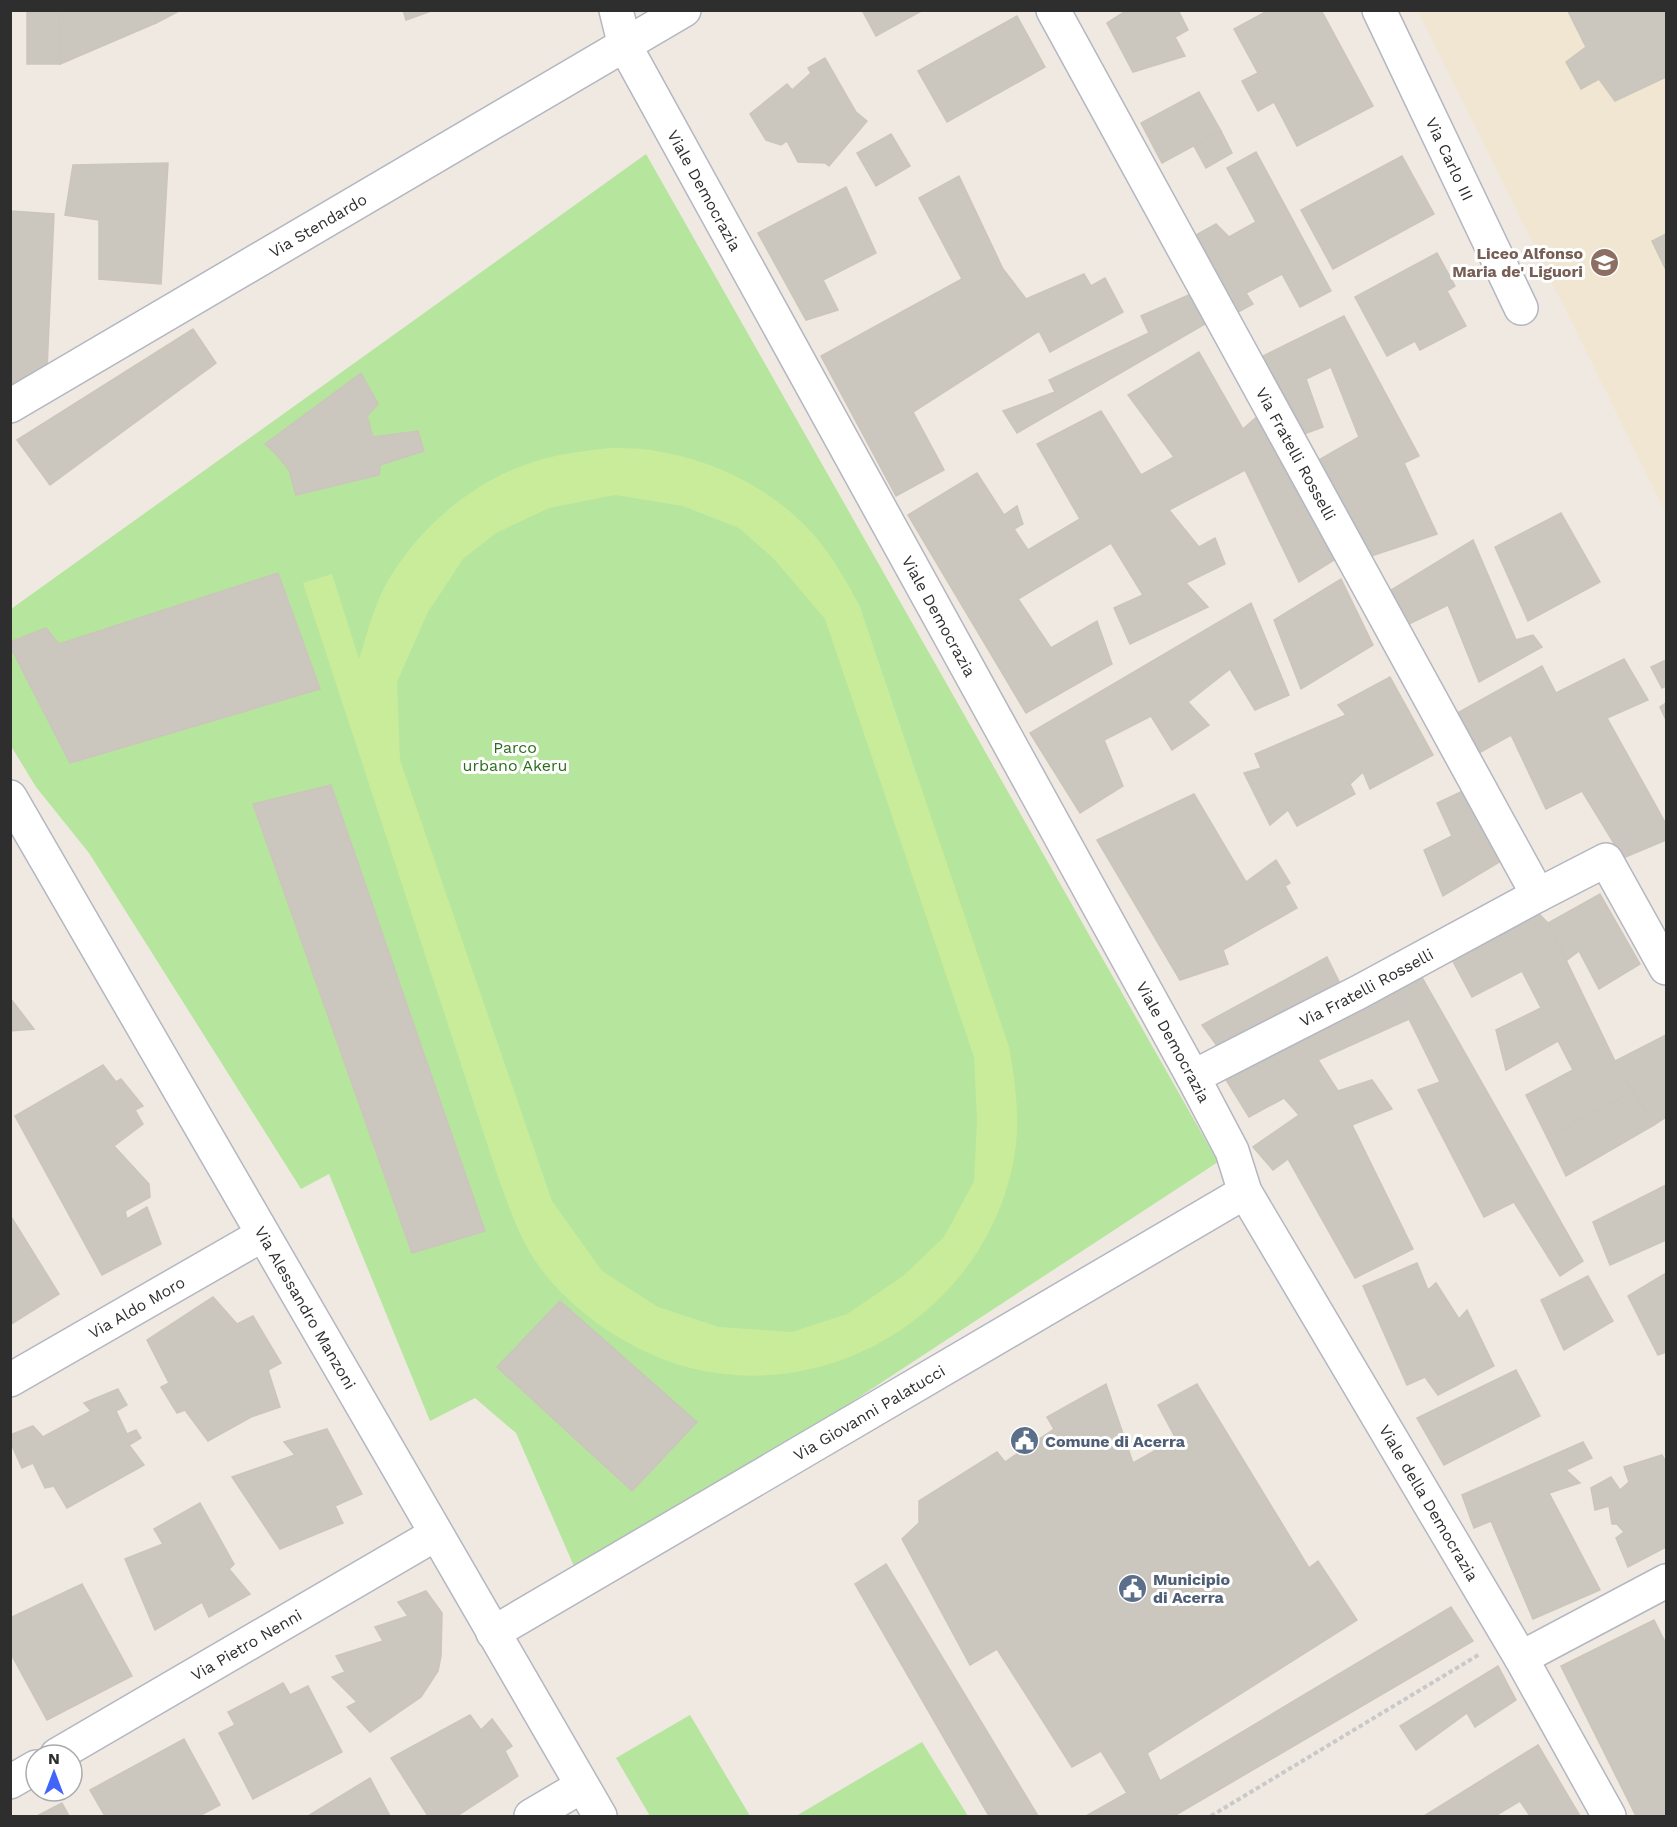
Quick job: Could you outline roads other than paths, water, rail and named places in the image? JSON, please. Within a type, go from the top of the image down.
[{"type":"street","name":"Viale Democrazia","points":[[616,10],[625,46],[1193,1077],[1232,1151],[1245,1192]]},
{"type":"street","name":"Via Stendardo","points":[[10,406],[684,10]]},
{"type":"street","name":"Via Fratelli Rosselli","points":[[1053,10],[1538,895]]},
{"type":"street","name":"Via Carlo III","points":[[1380,10],[1521,308]]},
{"type":"street","name":"Via Alessandro Manzoni","points":[[11,797],[262,1235],[600,1816]]},
{"type":"street","name":"Via Fratelli Rosselli","points":[[1193,1077],[1359,992],[1606,860],[1666,968]]},
{"type":"street","name":"Via Giovanni Palatucci","points":[[493,1633],[1245,1192]]},
{"type":"street","name":"Viale della Democrazia","points":[[1245,1192],[1515,1647],[1609,1816]]},
{"type":"street","name":"Via Aldo Moro","points":[[10,1380],[262,1235]]},
{"type":"street","name":"Via Pietro Nenni","points":[[78,1743],[436,1534]]},
{"type":"street","points":[[1515,1647],[1666,1581]]},
{"type":"street","points":[[10,1782],[24,1774]]},
{"type":"street","points":[[531,1816],[582,1786]]},
{"type":"place","name":"Liceo Alfonso Maria de' Liguori","points":[[1604,262]]},
{"type":"place","name":"Comune di Acerra","points":[[1024,1441]]},
{"type":"place","name":"Municipio di Acerra","points":[[1132,1588]]},
{"type":"park label","name":"Parco urbano Akeru","points":[[515,756]]}]
